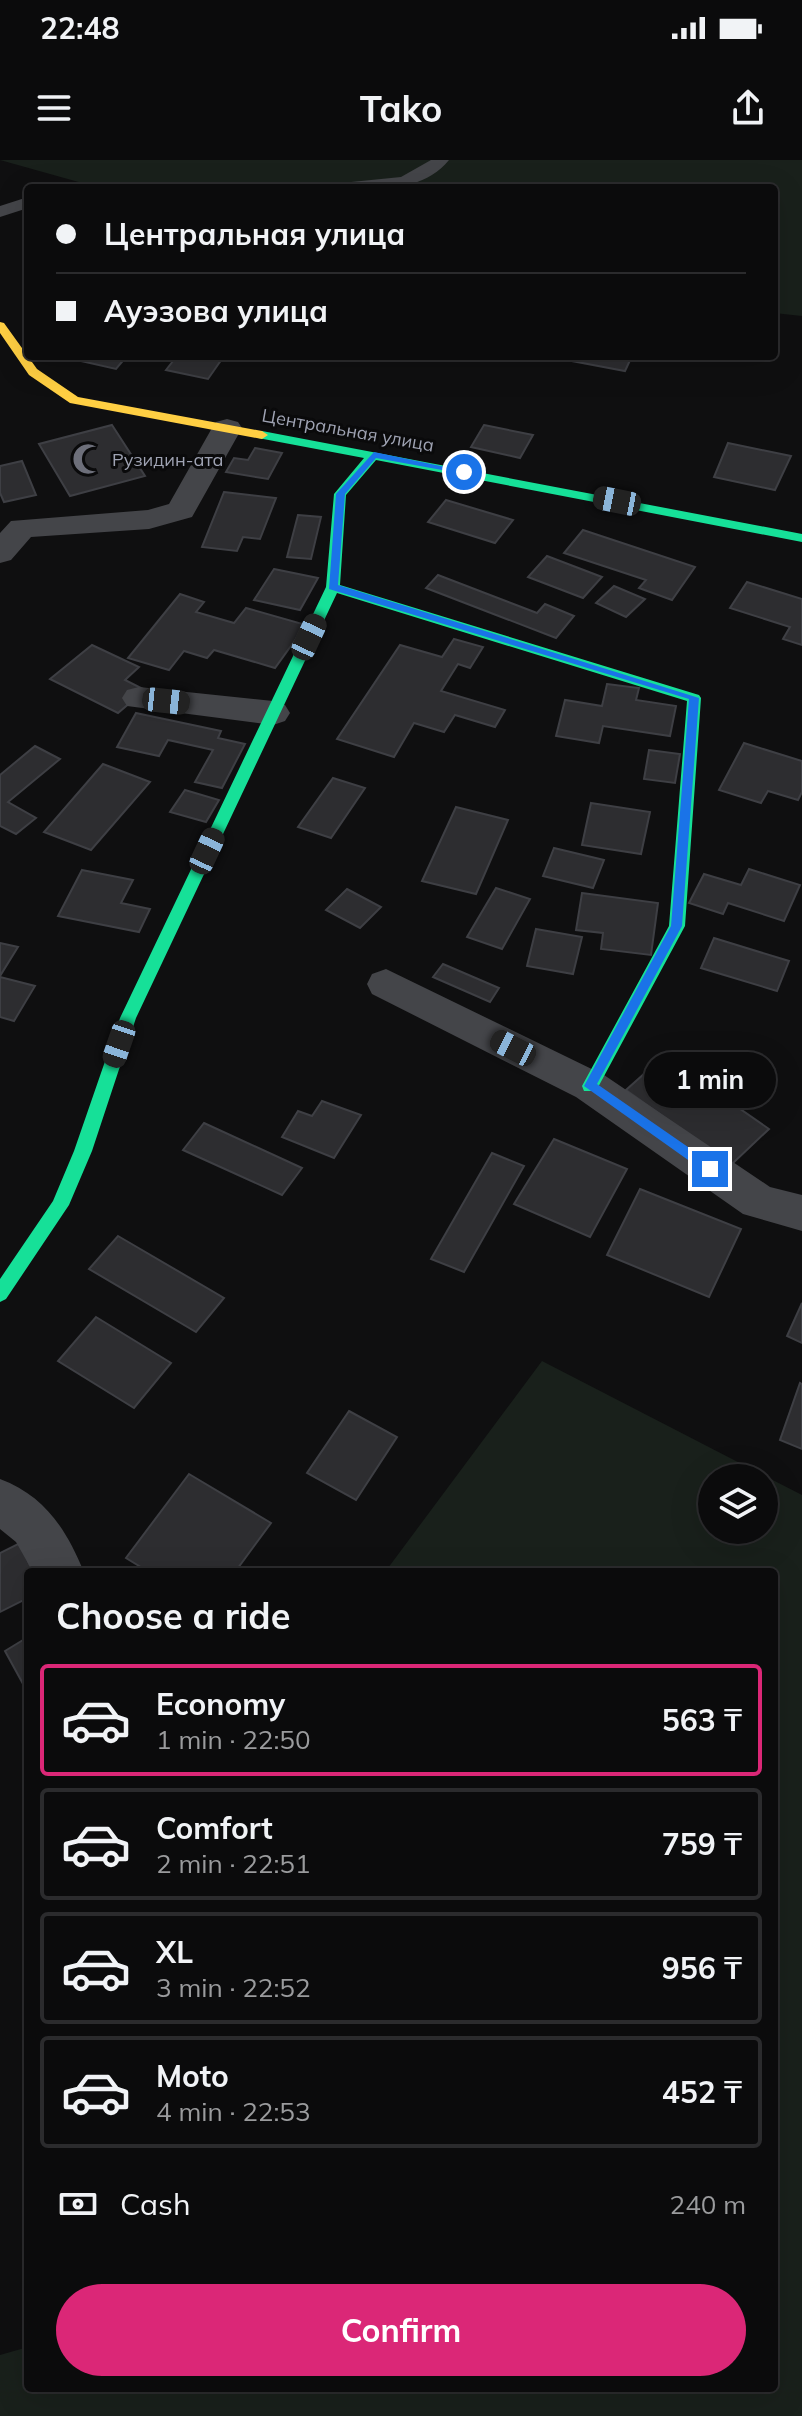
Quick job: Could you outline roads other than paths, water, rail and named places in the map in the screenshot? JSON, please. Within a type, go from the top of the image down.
[{"type":"street","name":"Центральная улица","points":[[0,325],[24,359]]},
{"type":"street","name":"Центральная улица","points":[[25,360],[33,372],[74,400],[802,538]]},
{"type":"street","points":[[1,548],[22,528],[149,519],[181,510],[227,428]]},
{"type":"street","points":[[0,1294],[60,1205],[83,1151],[128,1018],[333,587],[340,494],[374,455]]},
{"type":"street","points":[[333,587],[694,698],[677,926],[590,1086]]},
{"type":"street","points":[[139,698],[273,713]]},
{"type":"street","points":[[386,984],[590,1086],[758,1202],[802,1213]]},
{"type":"street","points":[[0,1501],[33,1526],[58,1568]]},
{"type":"lane","points":[[392,184],[419,178],[441,160]]},
{"type":"lane","points":[[0,212],[24,203]]},
{"type":"place","name":"Рузидин-ата","points":[[88,459]]}]
